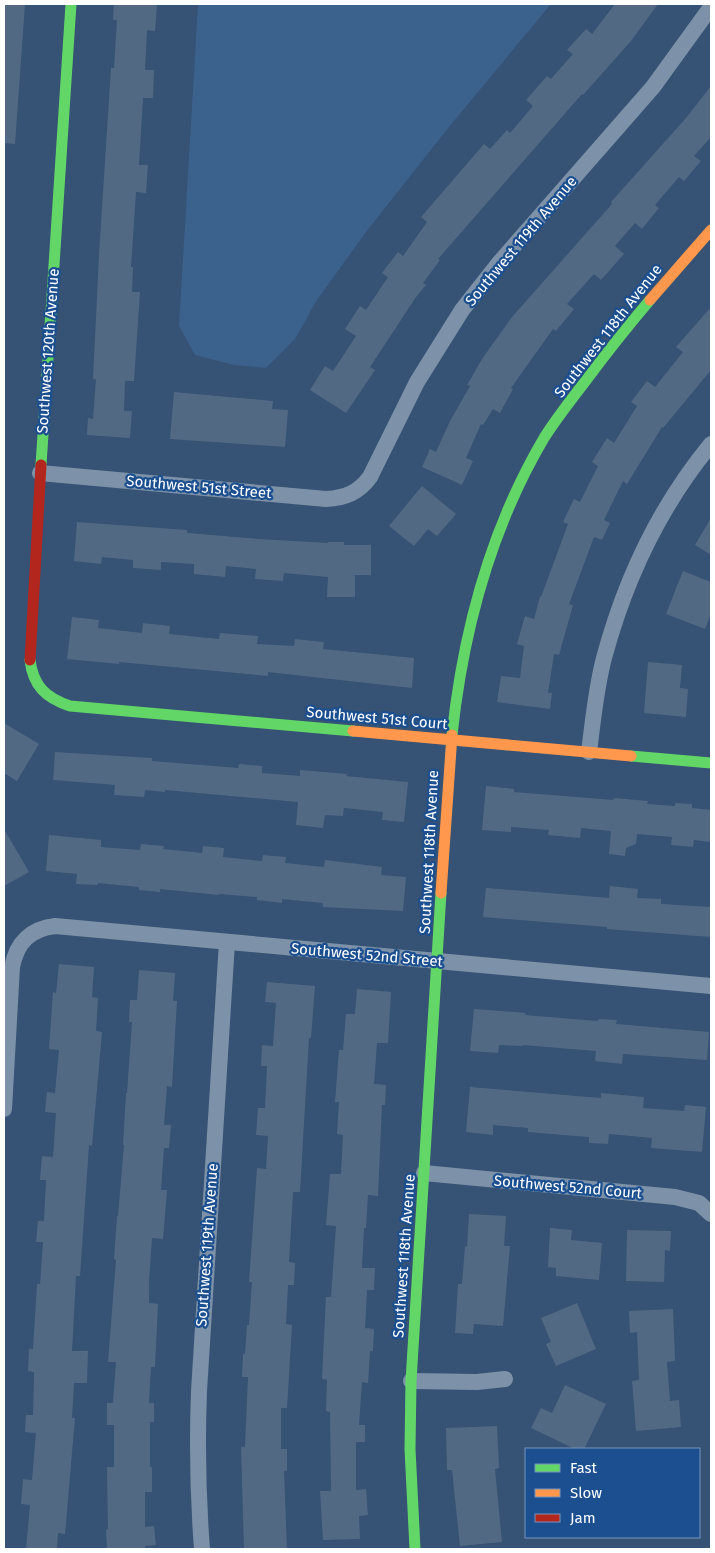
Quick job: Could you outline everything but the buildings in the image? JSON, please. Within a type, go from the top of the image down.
[{"type":"street","name":"Southwest 120th Avenue","points":[[43,694],[31,674],[29,652],[70,4]]},
{"type":"street","name":"Southwest 119th Avenue","points":[[356,491],[370,477],[417,382],[462,310],[498,263],[653,87],[711,7]]},
{"type":"street","name":"Southwest 118th Avenue","points":[[415,1549],[410,1449],[411,1381],[451,740],[457,689],[467,633],[496,539],[518,488],[541,444],[606,353],[711,230]]},
{"type":"street","points":[[589,752],[604,659],[617,616],[643,551],[673,495],[711,444]]},
{"type":"street","name":"Southwest 51st Street","points":[[40,473],[326,499],[347,496],[356,491]]},
{"type":"street","name":"Southwest 51st Court","points":[[43,694],[70,706],[711,763]]},
{"type":"street","name":"Southwest 52nd Street","points":[[4,1109],[14,955],[27,938],[42,928],[55,926],[711,986]]},
{"type":"street","name":"Southwest 119th Avenue","points":[[202,1549],[198,1486],[199,1391],[227,942]]},
{"type":"street","name":"Southwest 52nd Court","points":[[424,1173],[675,1196],[699,1204],[710,1212]]},
{"type":"street","points":[[411,1381],[477,1382],[505,1379]]},
{"type":"water","points":[[198,4],[551,4],[449,127],[366,232],[317,300],[295,339],[266,368],[234,365],[195,355],[179,326]]},
{"type":"traffic: fast","points":[[41,465],[71,4]]},
{"type":"traffic: fast","points":[[452,735],[464,658],[482,582],[494,544],[525,472],[544,438],[563,410],[650,300]]},
{"type":"traffic: fast","points":[[30,660],[34,677],[42,690],[54,699],[70,706],[353,731]]},
{"type":"traffic: fast","points":[[631,756],[711,763]]},
{"type":"traffic: fast","points":[[415,1549],[410,1449],[411,1381],[441,893]]},
{"type":"traffic: slow","points":[[650,300],[711,230]]},
{"type":"traffic: slow","points":[[353,731],[631,756]]},
{"type":"traffic: slow","points":[[441,893],[452,735]]},
{"type":"traffic: jam","points":[[30,660],[41,465]]}]
